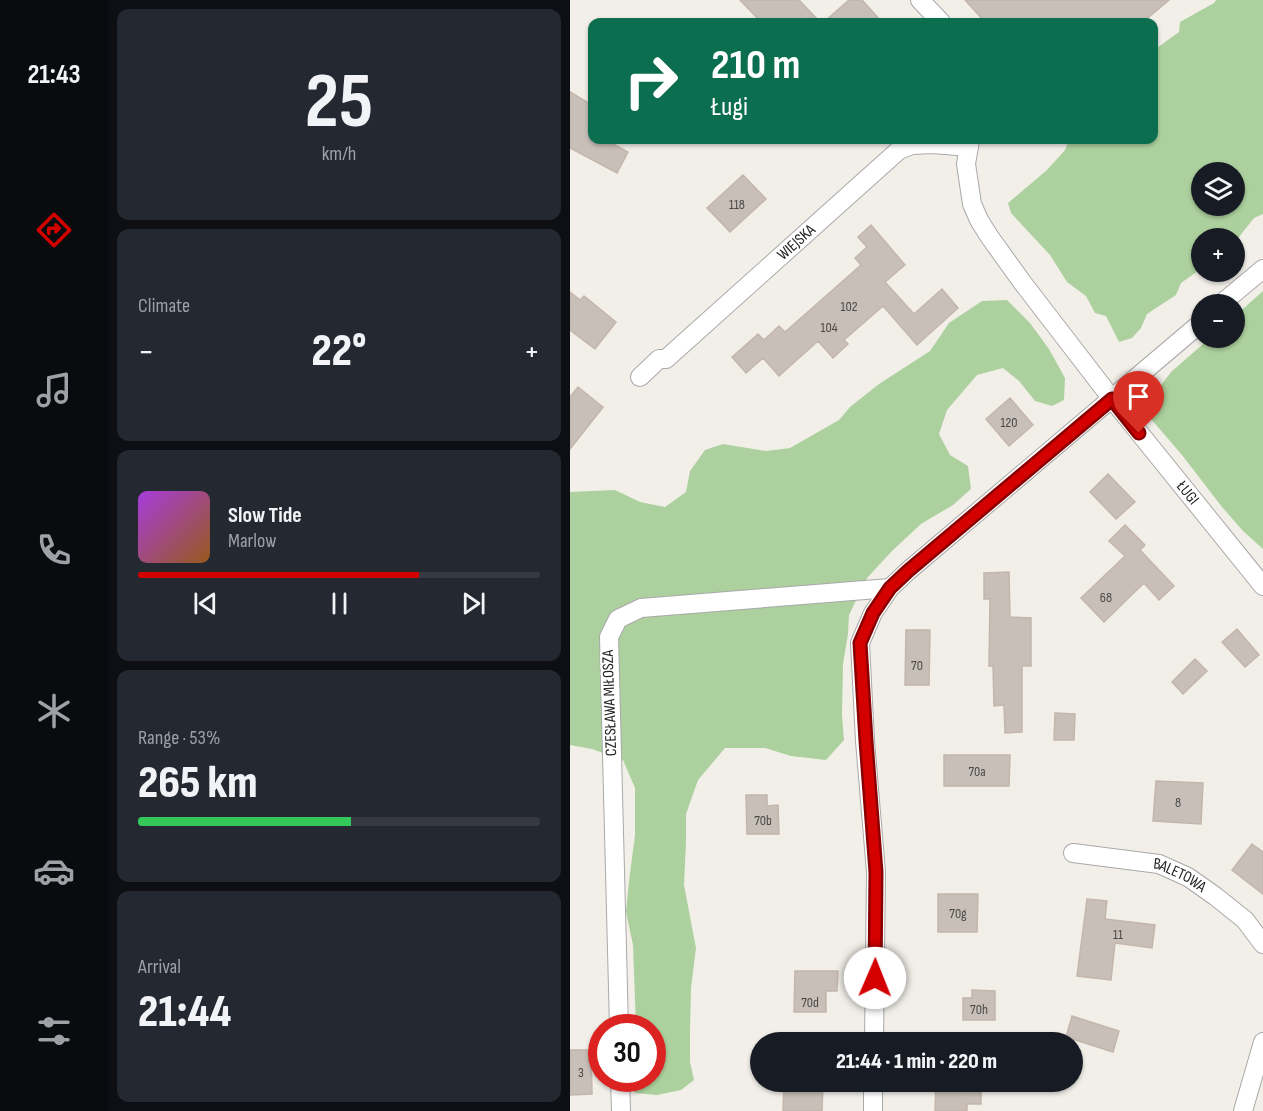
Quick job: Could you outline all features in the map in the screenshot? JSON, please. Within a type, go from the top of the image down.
[{"type":"street","points":[[920,0],[937,18]]},
{"type":"street","name":"WIEJSKA","points":[[640,377],[659,359],[666,359],[899,150],[912,145],[933,144]]},
{"type":"street","name":"WIEJSKA","points":[[969,144],[967,173],[972,204],[979,220],[1022,282],[1112,399]]},
{"type":"street","points":[[1233,294],[1263,269]]},
{"type":"street","points":[[874,1032],[876,872],[860,643],[873,613],[890,588],[922,558],[1191,331]]},
{"type":"street","name":"ŁUGI","points":[[1112,399],[1263,586]]},
{"type":"street","name":"CZESŁAWA MIŁOSZA","points":[[619,1014],[609,637],[618,619],[641,608],[890,588]]},
{"type":"street","name":"BALETOWA","points":[[1073,853],[1159,864],[1188,878],[1245,920],[1263,945]]},
{"type":"street","points":[[1243,1111],[1263,1042]]},
{"type":"street","points":[[620,1092],[621,1111]]},
{"type":"street","points":[[873,1092],[873,1111]]},
{"type":"green space","points":[[1216,0],[1263,0],[1263,214],[1254,218],[1245,229],[1191,228],[1191,276],[1181,283],[1176,295],[1147,314],[1141,328],[1132,338],[1119,342],[1106,316],[1095,313],[1086,296],[1067,282],[1050,255],[1011,213],[1008,203],[1047,170],[1065,150],[1067,144],[1158,144],[1158,47],[1179,32],[1180,22]]},
{"type":"green space","points":[[1263,291],[1263,549],[1222,507],[1145,412],[1146,401],[1171,372],[1199,348],[1245,348],[1245,307]]},
{"type":"green space","points":[[1007,300],[1030,323],[1049,349],[1065,378],[1064,400],[1052,406],[1035,401],[1019,381],[1003,368],[977,375],[947,410],[939,434],[950,455],[968,466],[971,489],[953,505],[921,524],[892,551],[867,578],[849,615],[843,664],[844,740],[826,760],[791,756],[765,748],[725,748],[698,780],[686,814],[684,885],[696,948],[691,988],[690,1031],[690,1062],[694,1080],[681,1090],[657,1095],[635,1093],[666,1092],[666,1014],[636,1014],[633,945],[626,912],[635,835],[635,788],[623,760],[592,749],[570,745],[570,492],[615,490],[640,502],[665,507],[686,492],[690,471],[705,450],[723,444],[766,451],[790,448],[839,420],[850,407],[879,384],[930,351],[949,323],[982,301]]},
{"type":"building","points":[[740,0],[799,0],[816,18],[757,18]]},
{"type":"building","points":[[849,0],[862,0],[878,18],[829,18]]},
{"type":"building","points":[[965,0],[1169,0],[1148,18],[981,18]]},
{"type":"building","points":[[570,92],[588,103],[588,144],[613,144],[628,152],[617,173],[570,148]]},
{"type":"building","points":[[743,175],[766,199],[730,232],[707,208]]},
{"type":"building","points":[[871,225],[905,265],[885,282],[914,314],[942,289],[958,308],[917,345],[883,306],[844,340],[848,344],[833,358],[818,341],[779,376],[763,358],[746,373],[732,357],[758,334],[764,340],[779,326],[785,332],[861,265],[855,258],[867,247],[858,237]]},
{"type":"building","points":[[570,292],[580,300],[584,296],[616,322],[595,349],[570,330]]},
{"type":"building","points":[[578,387],[603,407],[570,449],[570,397]]},
{"type":"building","points":[[1010,398],[1033,425],[1009,446],[986,419]]},
{"type":"building","points":[[1108,474],[1135,502],[1116,519],[1090,492]]},
{"type":"building","points":[[1125,525],[1145,545],[1140,550],[1174,586],[1159,600],[1144,583],[1104,622],[1081,598],[1125,556],[1109,541]]},
{"type":"building","points":[[1009,572],[1010,617],[1031,618],[1031,666],[1022,666],[1022,732],[1005,733],[1004,705],[994,706],[993,666],[989,666],[990,599],[984,599],[984,573]]},
{"type":"building","points":[[1237,629],[1259,655],[1245,667],[1222,642]]},
{"type":"building","points":[[906,630],[930,630],[929,685],[905,685]]},
{"type":"building","points":[[1195,659],[1207,671],[1183,694],[1172,682]]},
{"type":"building","points":[[1055,713],[1075,714],[1074,740],[1054,740]]},
{"type":"building","points":[[944,755],[1010,755],[1009,786],[944,786]]},
{"type":"building","points":[[1156,781],[1203,783],[1201,824],[1153,821]]},
{"type":"building","points":[[746,795],[767,795],[767,806],[778,805],[779,834],[747,834]]},
{"type":"building","points":[[1252,844],[1263,852],[1263,894],[1232,870]]},
{"type":"building","points":[[938,894],[978,894],[977,932],[938,932]]},
{"type":"building","points":[[1087,899],[1107,901],[1105,919],[1155,925],[1152,948],[1115,943],[1111,980],[1077,976]]},
{"type":"building","points":[[795,971],[838,971],[837,991],[826,991],[826,1012],[794,1012]]},
{"type":"building","points":[[972,990],[995,991],[995,1020],[963,1020],[963,998],[972,998]]},
{"type":"building","points":[[1072,1016],[1119,1031],[1113,1052],[1083,1042],[1083,1032],[1067,1032]]},
{"type":"building","points":[[570,1050],[588,1050],[588,1092],[592,1094],[570,1095]]},
{"type":"building","points":[[784,1092],[823,1092],[822,1111],[783,1111]]},
{"type":"building","points":[[936,1092],[981,1092],[981,1104],[967,1104],[967,1111],[935,1111]]},
{"type":"route","points":[[875,978],[876,872],[860,643],[873,613],[890,588],[908,571],[1112,399],[1139,433]]}]
